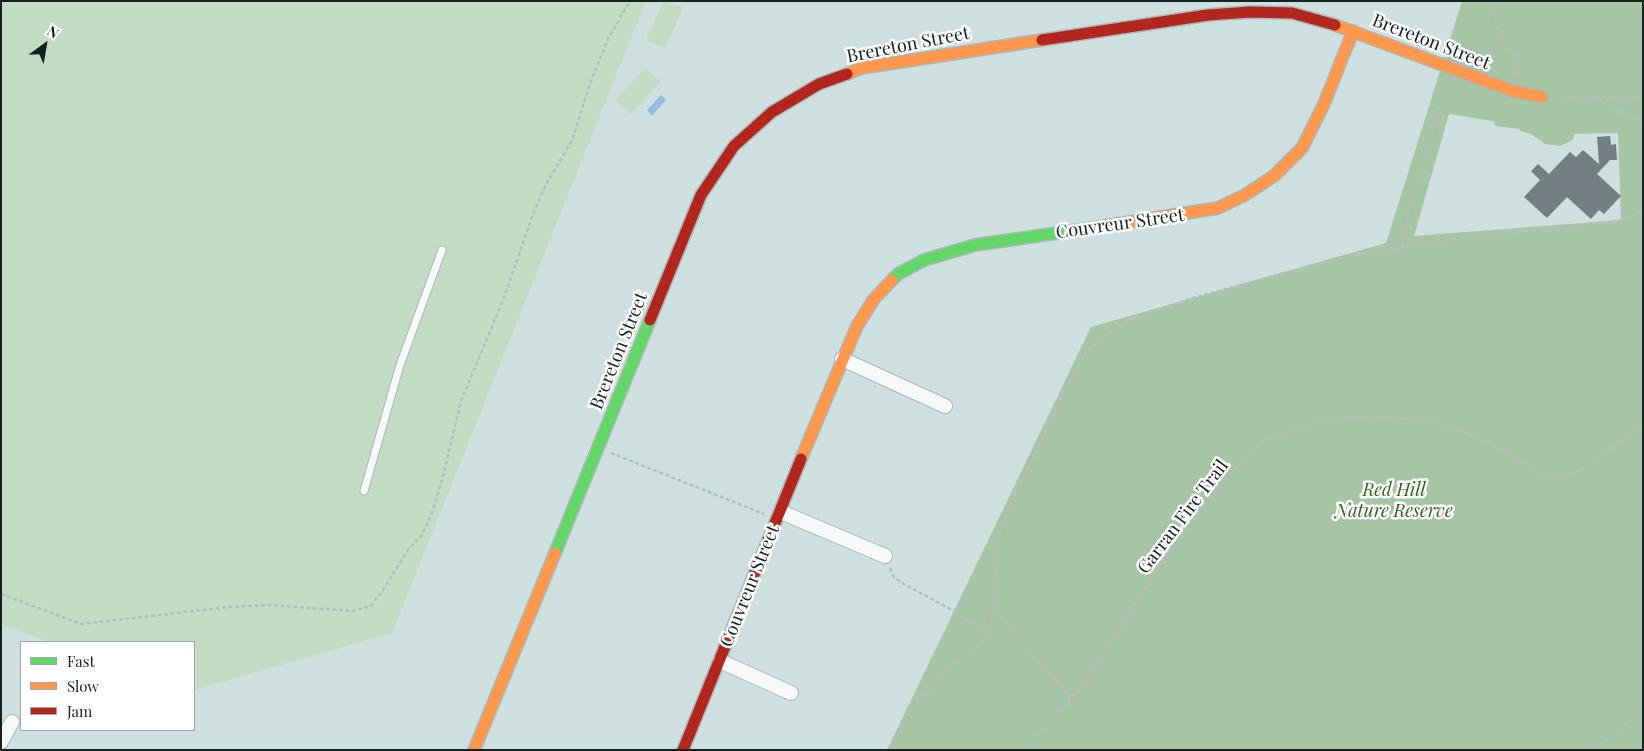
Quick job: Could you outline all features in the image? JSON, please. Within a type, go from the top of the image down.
[{"type":"street","name":"Brereton Street","points":[[478,749],[701,195],[734,146],[772,112],[818,84],[861,68],[1208,15],[1250,12],[1292,13],[1352,31],[1505,88],[1542,97]]},
{"type":"street","name":"Couvreur Street","points":[[683,750],[842,359],[857,326],[874,300],[898,274],[924,260],[975,245],[1196,213],[1218,208],[1245,195],[1275,175],[1302,148],[1324,104],[1352,31]]},
{"type":"street","points":[[842,359],[945,406]]},
{"type":"street","name":"Couvreur Street","points":[[779,516],[885,556]]},
{"type":"street","name":"Couvreur Street","points":[[720,661],[791,693]]},
{"type":"street","points":[[1,742],[12,722]]},
{"type":"lane","points":[[364,491],[400,365],[442,250]]},
{"type":"path","points":[[1490,1],[1500,37],[1518,60],[1519,70],[1515,84]]},
{"type":"path","points":[[1542,97],[1643,97]]},
{"type":"path","points":[[1590,97],[1643,124]]},
{"type":"path","points":[[1402,248],[1409,209],[1422,171],[1441,99]]},
{"type":"path","points":[[888,750],[905,717],[946,670],[973,651],[991,628],[997,542],[1014,496],[1043,439],[1063,393],[1087,351],[1125,321],[1193,298],[1348,256],[1456,239],[1617,221],[1643,212]]},
{"type":"path","name":"Garran Fire Trail","points":[[1024,750],[1084,685],[1159,566],[1216,490],[1265,440],[1306,425],[1350,416],[1432,422],[1479,438],[1544,476],[1560,476],[1584,468],[1643,425]]},
{"type":"path","points":[[598,448],[779,516]]},
{"type":"path","points":[[885,556],[894,577],[987,633]]},
{"type":"path","points":[[992,596],[1003,617],[1017,636],[1071,699]]},
{"type":"path","points":[[1594,750],[1624,726],[1643,705]]},
{"type":"green space","points":[[1,1],[646,1],[392,633],[195,690],[195,641],[45,641],[1,624]]},
{"type":"green space","points":[[664,1],[683,8],[665,48],[646,40]]},
{"type":"green space","name":"Red Hill Nature Reserve","points":[[1462,1],[1643,1],[1643,750],[887,750],[1091,327],[1386,243]],"holes":[[[1449,114],[1493,121],[1496,126],[1520,129],[1520,131],[1531,134],[1545,144],[1560,146],[1573,140],[1574,134],[1618,133],[1621,220],[1414,236]]]},
{"type":"green space","points":[[645,68],[661,82],[631,114],[615,100]]},
{"type":"water","points":[[661,95],[666,100],[652,116],[647,110]]},
{"type":"building","points":[[1610,136],[1611,145],[1616,144],[1617,160],[1610,160],[1597,174],[1621,196],[1604,214],[1599,210],[1591,219],[1567,197],[1547,218],[1524,197],[1540,180],[1531,171],[1538,164],[1549,174],[1570,152],[1576,157],[1583,150],[1599,164],[1597,137]]},
{"type":"traffic: fast","points":[[892,280],[898,274],[924,260],[975,245],[1092,228]]},
{"type":"traffic: fast","points":[[555,553],[650,320]]},
{"type":"traffic: slow","points":[[1335,25],[1513,91],[1542,97]]},
{"type":"traffic: slow","points":[[1092,228],[1218,208],[1245,195],[1275,175],[1302,148],[1324,104],[1353,31]]},
{"type":"traffic: slow","points":[[847,74],[861,68],[1042,40]]},
{"type":"traffic: slow","points":[[801,459],[857,326],[874,299],[892,280]]},
{"type":"traffic: slow","points":[[474,750],[555,553]]},
{"type":"traffic: jam","points":[[1042,40],[1208,15],[1250,12],[1292,13],[1335,25]]},
{"type":"traffic: jam","points":[[650,320],[701,195],[734,146],[772,112],[819,84],[847,74]]},
{"type":"traffic: jam","points":[[683,750],[801,459]]}]
